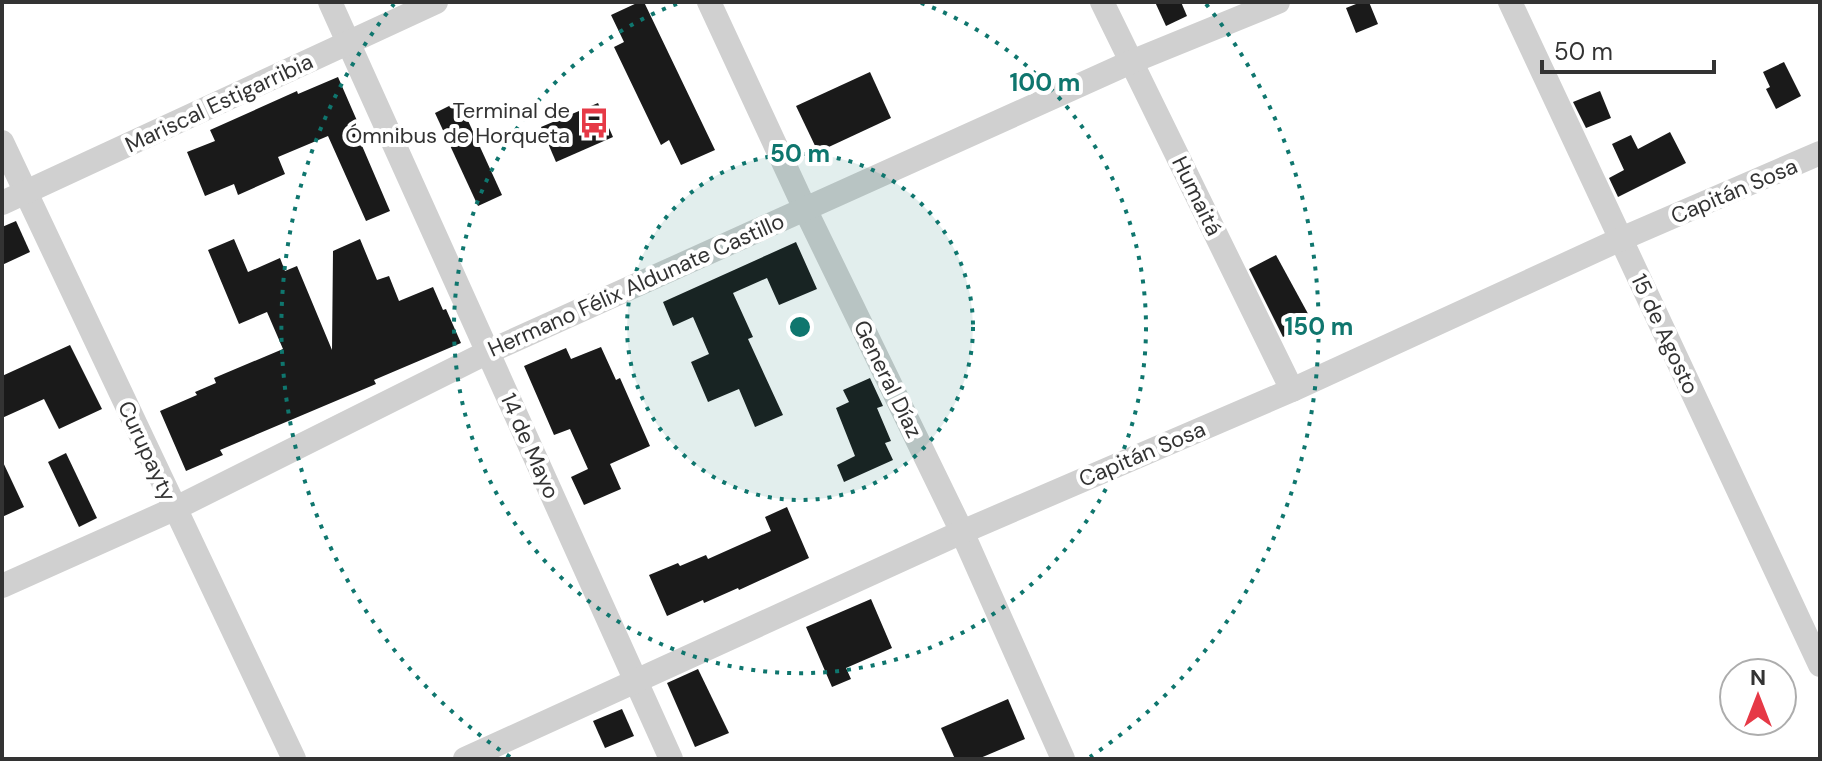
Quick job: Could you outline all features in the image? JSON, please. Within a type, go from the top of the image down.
[{"type":"street","name":"14 de Mayo","points":[[330,2],[671,759]]},
{"type":"street","name":"Mariscal Estigarribia","points":[[2,203],[436,2]]},
{"type":"street","name":"General Díaz","points":[[709,2],[805,209],[962,532],[1063,759]]},
{"type":"street","name":"Humaitá","points":[[1102,2],[1292,390]]},
{"type":"street","name":"Hermano Félix Aldunate Castillo","points":[[2,586],[174,509],[488,352],[1131,62],[1278,2]]},
{"type":"street","name":"15 de Agosto","points":[[1510,2],[1820,665]]},
{"type":"street","name":"Curupayty","points":[[2,142],[294,759]]},
{"type":"street","name":"Capitán Sosa","points":[[465,759],[962,532],[1292,390],[1621,239],[1820,153]]},
{"type":"building","points":[[644,2],[715,150],[681,165],[669,140],[661,145],[614,47],[624,42],[611,15]]},
{"type":"building","points":[[1155,2],[1181,2],[1187,16],[1166,26]]},
{"type":"building","points":[[1369,2],[1378,24],[1356,33],[1346,8]]},
{"type":"building","points":[[1784,62],[1801,96],[1776,109],[1766,89],[1770,87],[1763,72]]},
{"type":"building","points":[[870,72],[891,118],[818,152],[796,106]]},
{"type":"building","points":[[338,77],[358,123],[355,124],[360,141],[390,211],[366,221],[328,136],[278,157],[285,174],[238,195],[234,184],[205,196],[187,152],[215,141],[210,130],[297,91],[298,94]]},
{"type":"building","points":[[1600,91],[1611,118],[1586,128],[1573,102]]},
{"type":"building","points":[[459,101],[502,195],[478,206],[435,113]]},
{"type":"building","points":[[598,103],[613,137],[556,162],[541,127]]},
{"type":"building","points":[[1670,132],[1686,163],[1618,197],[1609,178],[1624,170],[1612,144],[1631,135],[1638,149]]},
{"type":"building","points":[[16,221],[30,252],[2,265],[2,227]]},
{"type":"building","points":[[234,239],[248,272],[280,258],[285,271],[297,266],[332,350],[333,251],[360,239],[377,280],[389,276],[399,301],[433,287],[461,343],[374,380],[376,384],[220,450],[223,455],[186,471],[160,411],[197,395],[195,392],[216,383],[214,378],[283,349],[267,312],[239,324],[208,250]]},
{"type":"building","points":[[796,242],[817,289],[779,305],[767,278],[733,293],[753,337],[748,339],[783,415],[755,427],[739,389],[708,402],[691,362],[709,354],[693,317],[673,326],[663,302]]},
{"type":"building","points":[[1276,255],[1312,321],[1283,337],[1249,269]]},
{"type":"building","points":[[70,345],[102,409],[59,429],[44,399],[2,418],[2,376]]},
{"type":"building","points":[[601,347],[616,380],[620,378],[650,446],[610,464],[621,489],[584,505],[571,477],[588,469],[570,429],[554,435],[524,366],[566,348],[571,359]]},
{"type":"building","points":[[870,378],[883,406],[877,408],[891,441],[885,443],[893,460],[844,482],[837,465],[855,456],[836,408],[849,402],[843,390]]},
{"type":"building","points":[[66,453],[97,518],[79,527],[48,462]]},
{"type":"building","points":[[2,460],[24,507],[2,517]]},
{"type":"building","points":[[787,507],[809,558],[739,590],[704,603],[703,600],[667,616],[649,575],[706,555],[708,559],[771,531],[765,517]]},
{"type":"building","points":[[871,599],[892,648],[846,668],[851,679],[832,687],[806,627]]},
{"type":"building","points":[[698,669],[729,733],[695,747],[667,683]]},
{"type":"building","points":[[1008,699],[1025,739],[978,759],[955,759],[941,728]]},
{"type":"building","points":[[622,709],[634,736],[605,748],[593,721]]},
{"type":"place","name":"Terminal de Ómnibus de Horqueta","points":[[594,123]]}]
